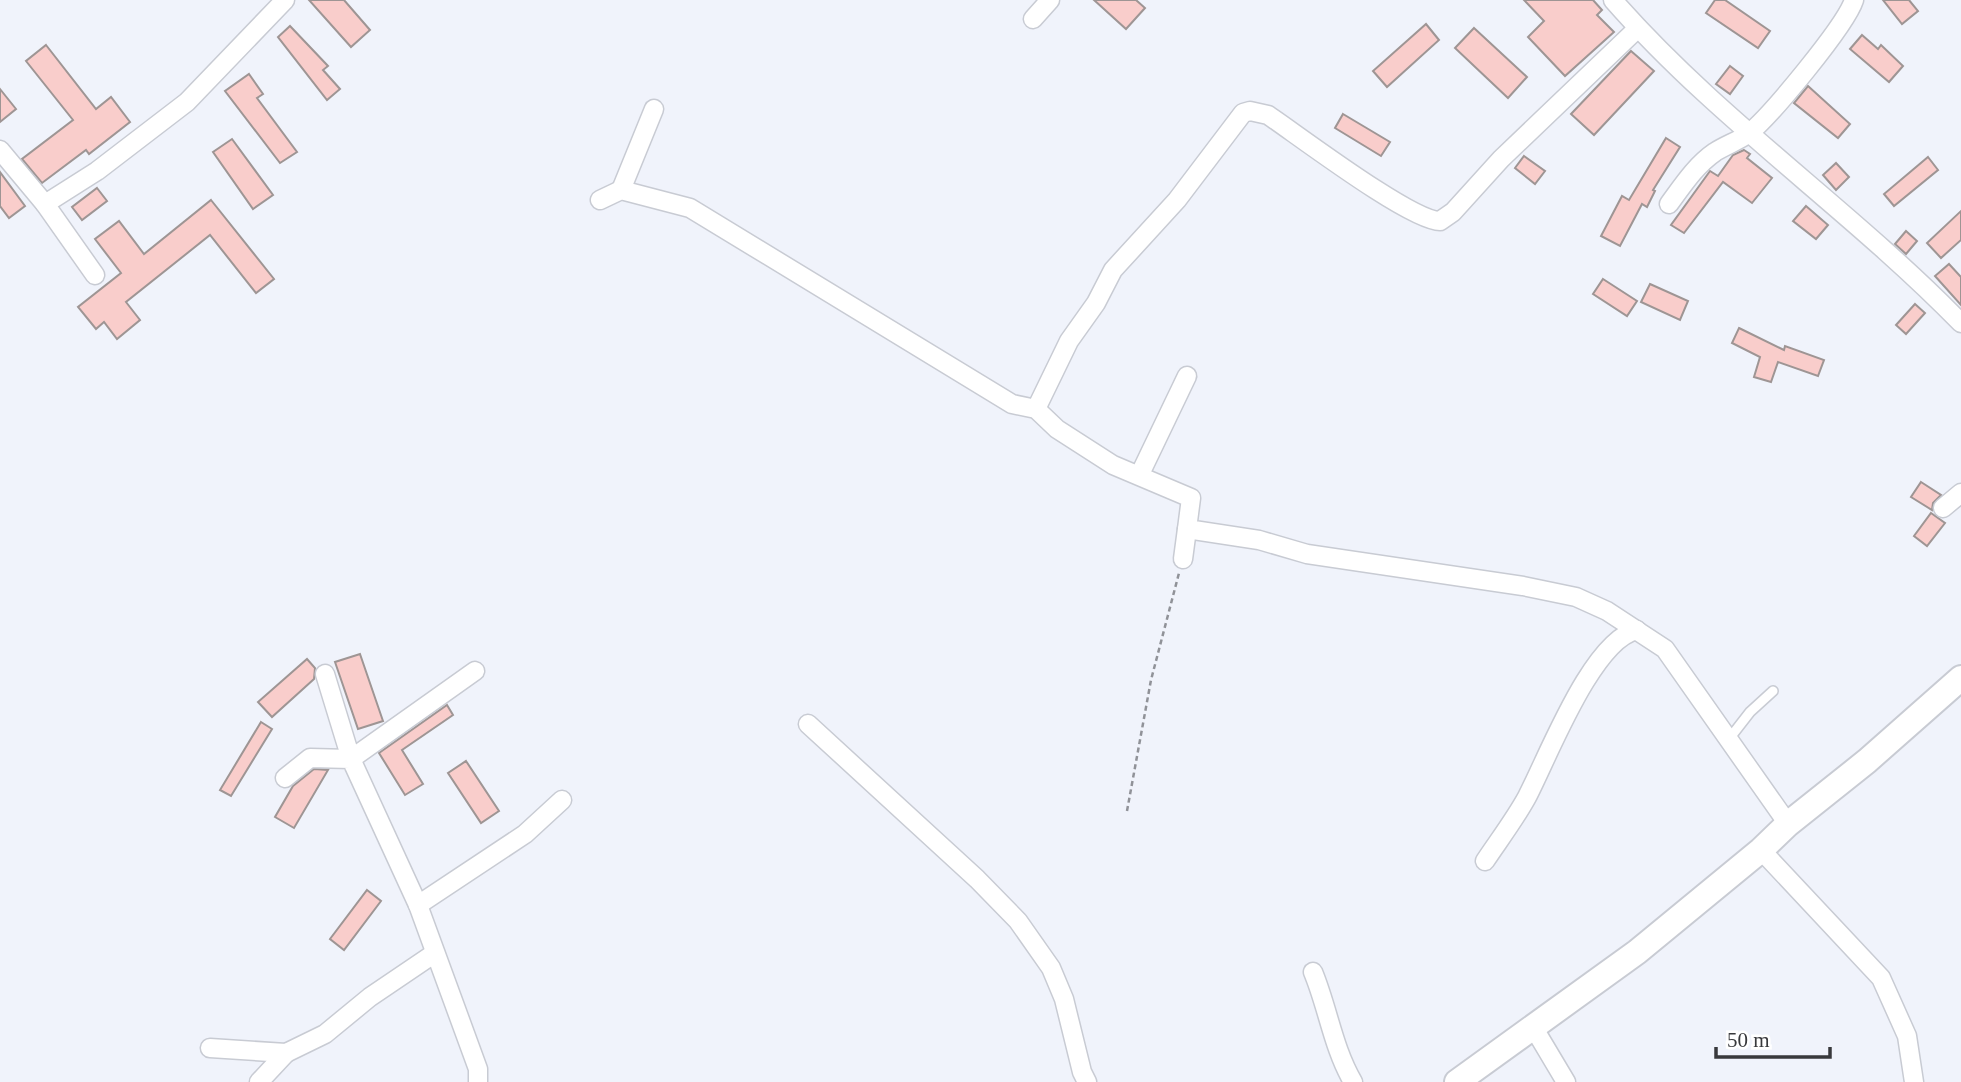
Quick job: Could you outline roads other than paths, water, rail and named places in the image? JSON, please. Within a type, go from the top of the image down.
[{"type":"street","points":[[45,204],[97,171],[187,102],[285,0]]},
{"type":"street","points":[[1033,19],[1050,0]]},
{"type":"street","points":[[1613,0],[1638,28],[1748,134],[1920,281],[1961,323]]},
{"type":"street","points":[[1669,204],[1692,174],[1712,155],[1748,134],[1831,39],[1854,0]]},
{"type":"street","points":[[1036,409],[1069,341],[1096,303],[1113,270],[1177,200],[1244,113],[1250,111],[1268,115],[1414,213],[1431,221],[1440,221],[1453,212],[1501,159],[1638,28]]},
{"type":"street","points":[[621,190],[654,109]]},
{"type":"street","points":[[0,150],[45,204],[95,275]]},
{"type":"street","points":[[600,200],[621,190],[690,208],[1012,404],[1036,409],[1057,429],[1102,458],[1191,498],[1183,559]]},
{"type":"street","points":[[1140,474],[1187,376]]},
{"type":"street","points":[[1943,508],[1961,493]]},
{"type":"street","points":[[1188,528],[1259,540],[1307,554],[1523,586],[1576,597],[1637,630],[1665,649],[1788,824]]},
{"type":"street","points":[[1485,861],[1526,799],[1572,705],[1604,653],[1619,637],[1637,630]]},
{"type":"street","points":[[285,778],[310,758],[351,759],[475,671]]},
{"type":"street","points":[[325,674],[351,759],[418,905],[478,1069],[478,1082]]},
{"type":"street","points":[[1457,1082],[1532,1025],[1637,952],[1867,761],[1961,678]]},
{"type":"street","points":[[807,724],[977,879],[1018,921],[1055,979],[1087,1082]]},
{"type":"street","points":[[418,905],[524,834],[562,800]]},
{"type":"street","points":[[1761,850],[1881,978],[1907,1036],[1914,1082]]},
{"type":"street","points":[[259,1082],[286,1053],[325,1034],[370,997],[435,953]]},
{"type":"street","points":[[1313,972],[1327,1005],[1337,1052],[1353,1082]]},
{"type":"street","points":[[1532,1025],[1566,1082]]},
{"type":"street","points":[[210,1048],[286,1053]]},
{"type":"lane","points":[[1729,739],[1749,712],[1773,691]]}]
